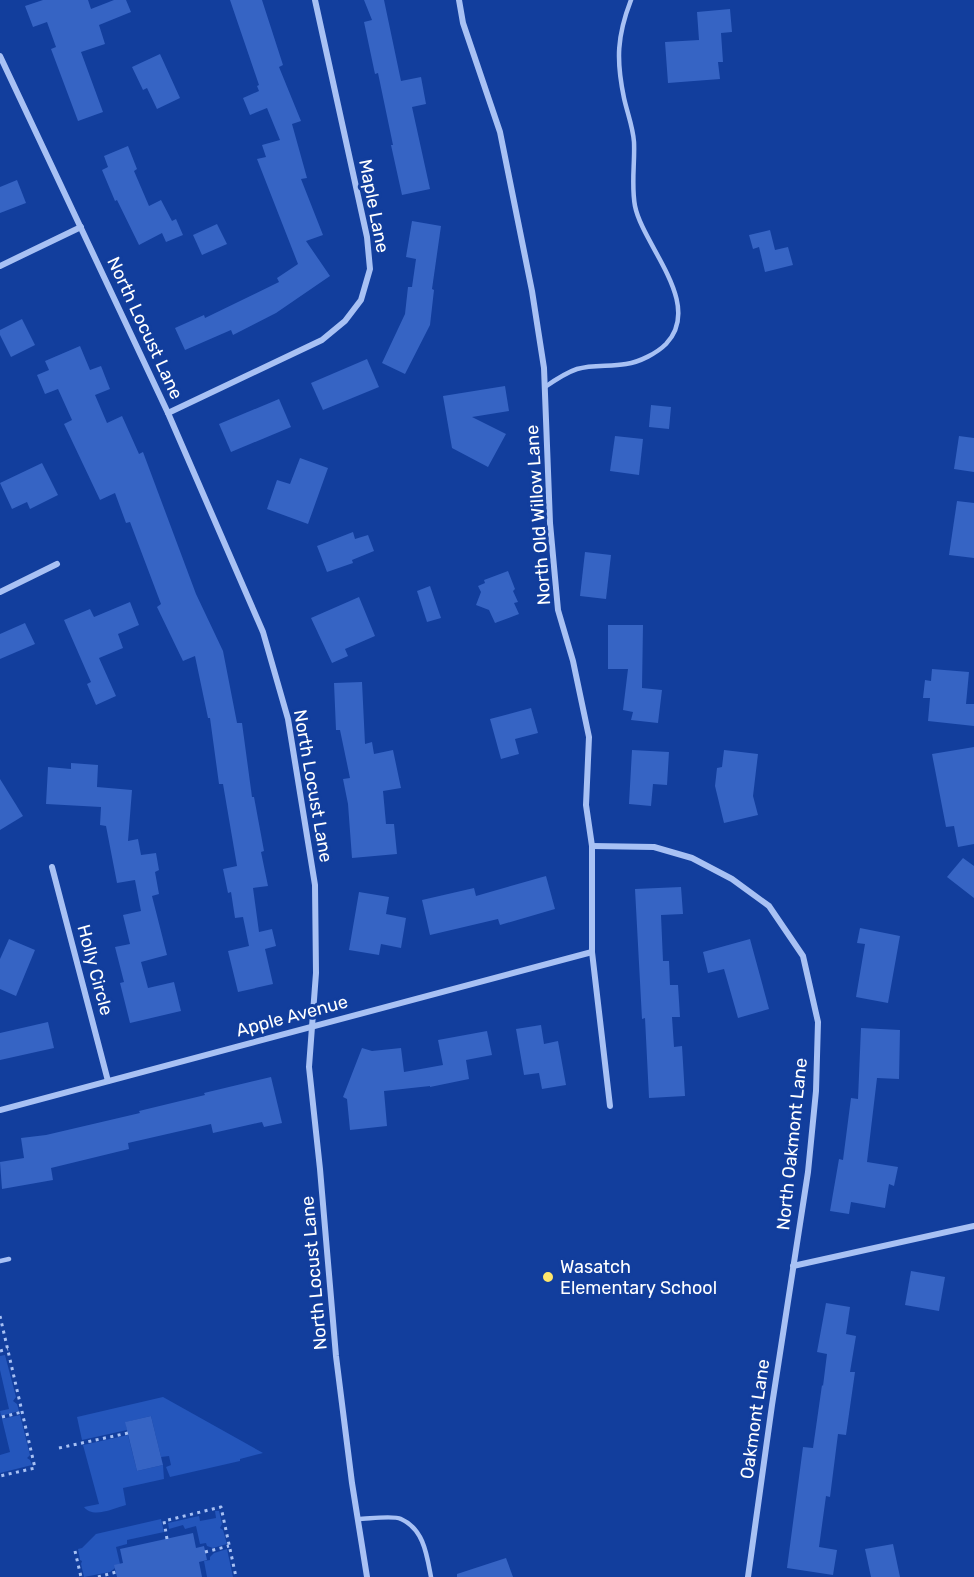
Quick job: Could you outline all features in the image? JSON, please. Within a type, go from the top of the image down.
[{"type":"street","name":"Maple Lane","points":[[168,413],[322,340],[345,321],[361,300],[370,269],[367,237],[315,0]]},
{"type":"street","name":"North Old Willow Lane","points":[[459,0],[464,23],[501,132],[532,291],[544,368],[550,523],[558,610],[573,661],[589,737],[586,805],[592,846],[592,952],[610,1106]]},
{"type":"street","name":"North Locust Lane","points":[[0,56],[168,413],[263,632],[288,719],[315,885],[316,973],[309,1067],[336,1356],[367,1577]]},
{"type":"street","points":[[0,266],[81,227]]},
{"type":"street","points":[[0,592],[57,564]]},
{"type":"street","name":"North Oakmont Lane","points":[[592,846],[654,847],[692,858],[732,879],[769,906],[803,956],[818,1022],[816,1091],[808,1172],[793,1266]]},
{"type":"street","name":"Holly Circle","points":[[52,867],[108,1081]]},
{"type":"street","name":"Apple Avenue","points":[[0,1110],[592,952]]},
{"type":"street","points":[[793,1266],[974,1226]]},
{"type":"street","name":"Oakmont Lane","points":[[748,1577],[793,1266]]},
{"type":"lane","points":[[545,387],[577,369],[627,364],[654,354],[675,332],[679,319],[677,301],[665,270],[636,208],[633,188],[634,139],[617,58],[619,40],[631,0]]},
{"type":"lane","points":[[0,1261],[9,1259]]},
{"type":"lane","points":[[358,1519],[400,1518],[415,1529],[424,1545],[431,1577]]},
{"type":"path","points":[[0,1316],[36,1468],[0,1476]]},
{"type":"path","points":[[0,1351],[8,1349]]},
{"type":"path","points":[[2,1417],[22,1412]]},
{"type":"path","points":[[59,1448],[128,1433]]},
{"type":"path","points":[[167,1539],[164,1521],[221,1507],[236,1577]]},
{"type":"path","points":[[205,1552],[230,1546]]},
{"type":"path","points":[[75,1551],[81,1577]]},
{"type":"path","points":[[98,1577],[116,1572]]},
{"type":"shaded area","points":[[5,1355],[16,1397],[13,1401],[17,1404],[19,1411],[1,1416],[0,1411],[9,1409],[0,1370],[0,1356]]},
{"type":"shaded area","points":[[163,1397],[263,1453],[240,1459],[240,1461],[170,1477],[166,1467],[171,1465],[169,1456],[161,1457],[151,1416],[126,1422],[127,1430],[82,1440],[77,1417]]},
{"type":"shaded area","points":[[20,1415],[30,1455],[27,1458],[32,1465],[0,1473],[0,1455],[10,1452],[2,1419]]},
{"type":"shaded area","points":[[128,1435],[137,1471],[163,1465],[164,1479],[123,1488],[126,1505],[104,1512],[88,1510],[84,1507],[99,1504],[83,1445]]},
{"type":"shaded area","points":[[215,1511],[219,1511],[222,1524],[220,1528],[223,1530],[227,1544],[213,1548],[207,1546],[206,1543],[200,1544],[196,1526],[185,1529],[183,1525],[169,1529],[168,1523],[199,1516],[200,1521],[216,1518]]},
{"type":"shaded area","points":[[161,1519],[164,1532],[127,1540],[127,1544],[116,1547],[120,1564],[110,1572],[84,1577],[78,1549],[96,1534]]},
{"type":"shaded area","points":[[227,1549],[233,1577],[207,1577],[204,1561],[210,1560],[214,1553]]},
{"type":"building","points":[[43,0],[88,0],[91,9],[114,0],[126,0],[131,12],[99,25],[105,44],[81,52],[103,112],[78,121],[51,49],[56,47],[47,22],[33,27],[25,6]]},
{"type":"building","points":[[230,0],[262,0],[283,65],[279,67],[301,121],[292,124],[307,178],[301,179],[323,235],[306,241],[330,276],[276,313],[233,335],[231,330],[185,350],[175,328],[204,315],[205,318],[279,282],[277,278],[298,264],[257,159],[266,157],[262,145],[280,140],[267,108],[250,115],[243,98],[259,91],[257,86],[259,85]]},
{"type":"building","points":[[364,0],[384,0],[401,81],[421,77],[426,104],[412,107],[430,189],[402,195],[378,73],[375,74],[364,22],[372,20]]},
{"type":"building","points":[[730,9],[732,32],[721,33],[723,62],[718,62],[720,79],[668,83],[665,42],[699,40],[697,12]]},
{"type":"building","points":[[160,54],[180,98],[157,109],[147,88],[143,90],[132,67]]},
{"type":"building","points":[[128,146],[137,169],[134,171],[149,206],[161,200],[172,221],[176,219],[183,235],[166,242],[162,233],[139,245],[117,200],[115,201],[102,170],[108,167],[104,156]]},
{"type":"building","points":[[17,180],[26,203],[0,213],[0,187]]},
{"type":"building","points":[[412,221],[441,226],[432,289],[434,290],[430,325],[405,374],[382,363],[405,314],[408,287],[412,287],[416,259],[406,257]]},
{"type":"building","points":[[217,224],[227,244],[202,255],[193,235]]},
{"type":"building","points":[[770,230],[775,250],[788,247],[793,265],[765,272],[759,247],[753,249],[749,235]]},
{"type":"building","points":[[22,319],[35,345],[11,357],[0,335],[0,330]]},
{"type":"building","points":[[80,346],[90,370],[101,366],[110,389],[95,395],[107,423],[122,416],[139,454],[143,452],[196,594],[223,651],[237,723],[242,723],[252,797],[254,797],[264,851],[261,852],[268,886],[253,888],[259,932],[272,929],[276,946],[265,949],[273,984],[238,992],[228,951],[249,946],[243,917],[235,918],[231,892],[228,893],[223,869],[237,866],[223,784],[219,784],[210,718],[208,718],[195,656],[183,661],[157,607],[161,604],[130,522],[126,523],[115,493],[100,500],[64,424],[72,420],[58,389],[45,394],[37,375],[49,370],[45,361]]},
{"type":"building","points":[[367,359],[379,387],[323,410],[311,383]]},
{"type":"building","points":[[505,386],[509,411],[472,417],[506,434],[488,467],[452,448],[443,396]]},
{"type":"building","points":[[279,399],[291,427],[231,452],[219,424]]},
{"type":"building","points":[[651,405],[671,407],[669,429],[649,427]]},
{"type":"building","points":[[615,436],[643,439],[639,475],[610,471]]},
{"type":"building","points":[[959,436],[974,438],[974,472],[954,469]]},
{"type":"building","points":[[300,458],[328,468],[308,524],[267,509],[277,480],[290,484]]},
{"type":"building","points":[[42,463],[58,495],[30,509],[27,502],[12,509],[0,483]]},
{"type":"building","points":[[957,501],[974,503],[974,558],[949,555]]},
{"type":"building","points":[[353,532],[355,539],[368,535],[374,551],[352,560],[353,563],[327,572],[317,546]]},
{"type":"building","points":[[585,552],[611,555],[606,599],[580,596]]},
{"type":"building","points":[[508,571],[515,589],[513,591],[518,602],[514,603],[519,614],[495,623],[489,610],[476,605],[481,592],[478,586],[485,583],[484,580]]},
{"type":"building","points":[[430,586],[441,618],[427,622],[417,591]]},
{"type":"building","points":[[359,597],[375,636],[345,649],[348,656],[332,663],[311,618]]},
{"type":"building","points":[[130,602],[139,625],[118,634],[123,648],[99,658],[116,696],[96,705],[87,684],[91,682],[64,620],[90,609],[94,617]]},
{"type":"building","points":[[25,623],[35,644],[0,659],[0,634]]},
{"type":"building","points":[[608,625],[643,625],[642,688],[662,690],[658,723],[631,720],[633,712],[623,710],[628,669],[608,669]]},
{"type":"building","points":[[932,669],[969,672],[966,704],[974,704],[974,726],[928,721],[930,698],[923,698],[925,680],[931,681]]},
{"type":"building","points":[[362,682],[365,744],[372,742],[374,754],[393,750],[401,788],[383,791],[386,824],[394,824],[397,854],[352,858],[348,804],[343,779],[350,778],[340,730],[336,730],[334,683]]},
{"type":"building","points":[[531,708],[538,733],[515,739],[519,754],[501,759],[490,719]]},
{"type":"building","points":[[974,747],[974,844],[958,847],[954,826],[946,827],[932,754]]},
{"type":"building","points":[[632,750],[669,752],[667,785],[653,784],[651,806],[629,804]]},
{"type":"building","points":[[724,750],[758,754],[753,796],[758,815],[724,823],[715,786],[717,768],[722,767]]},
{"type":"building","points":[[71,763],[98,765],[97,787],[132,790],[128,841],[138,839],[141,855],[156,853],[159,870],[155,872],[159,894],[152,896],[167,955],[141,962],[148,988],[174,982],[181,1011],[130,1023],[120,983],[124,982],[115,947],[130,944],[123,915],[141,911],[135,880],[117,883],[106,826],[100,825],[101,807],[46,804],[48,767],[71,769]]},
{"type":"building","points":[[0,779],[23,816],[0,830]]},
{"type":"building","points":[[963,858],[974,866],[974,898],[947,877]]},
{"type":"building","points":[[546,876],[555,909],[500,925],[498,919],[430,935],[422,900],[474,888],[476,896]]},
{"type":"building","points":[[681,887],[683,914],[661,915],[663,961],[669,961],[670,985],[678,985],[680,1017],[672,1017],[674,1047],[682,1046],[685,1096],[649,1098],[635,889]]},
{"type":"building","points":[[359,892],[389,897],[386,914],[406,918],[401,948],[381,944],[379,955],[349,950]]},
{"type":"building","points":[[860,928],[900,936],[888,1003],[856,997],[865,944],[857,943]]},
{"type":"building","points":[[9,939],[35,950],[16,996],[0,989],[0,959]]},
{"type":"building","points":[[750,939],[769,1009],[738,1018],[724,969],[708,973],[703,952]]},
{"type":"building","points":[[48,1022],[54,1048],[0,1060],[0,1033]]},
{"type":"building","points":[[541,1025],[544,1044],[558,1041],[566,1085],[542,1089],[539,1073],[524,1075],[516,1029]]},
{"type":"building","points":[[861,1028],[900,1030],[899,1079],[877,1078],[867,1162],[898,1167],[894,1186],[889,1184],[885,1208],[851,1202],[849,1214],[830,1211],[839,1159],[843,1160],[851,1098],[858,1099]]},
{"type":"building","points":[[487,1031],[492,1055],[466,1060],[469,1079],[430,1087],[384,1091],[387,1126],[350,1130],[347,1099],[343,1097],[362,1048],[372,1051],[401,1048],[404,1072],[443,1065],[438,1040]]},
{"type":"building","points":[[271,1077],[282,1123],[264,1127],[262,1122],[213,1133],[211,1124],[128,1143],[129,1149],[51,1168],[53,1180],[2,1189],[0,1162],[24,1158],[21,1138],[46,1135],[140,1113],[139,1111],[205,1095],[204,1093]]},
{"type":"building","points":[[911,1271],[945,1277],[939,1311],[905,1305]]},
{"type":"building","points":[[826,1303],[850,1307],[846,1334],[856,1336],[850,1372],[855,1372],[846,1435],[838,1434],[830,1497],[826,1496],[819,1547],[837,1550],[833,1575],[787,1568],[803,1447],[813,1448],[823,1386],[827,1354],[817,1352]]},
{"type":"building","points":[[151,1416],[163,1465],[137,1471],[125,1422]]},
{"type":"building","points":[[193,1533],[196,1548],[204,1546],[207,1560],[199,1562],[202,1577],[117,1577],[114,1565],[123,1563],[120,1549]]},
{"type":"building","points":[[893,1544],[900,1577],[871,1577],[865,1549]]},
{"type":"building","points":[[506,1558],[513,1577],[457,1577],[457,1574]]},
{"type":"place","name":"Wasatch Elementary School","points":[[548,1277]]}]
